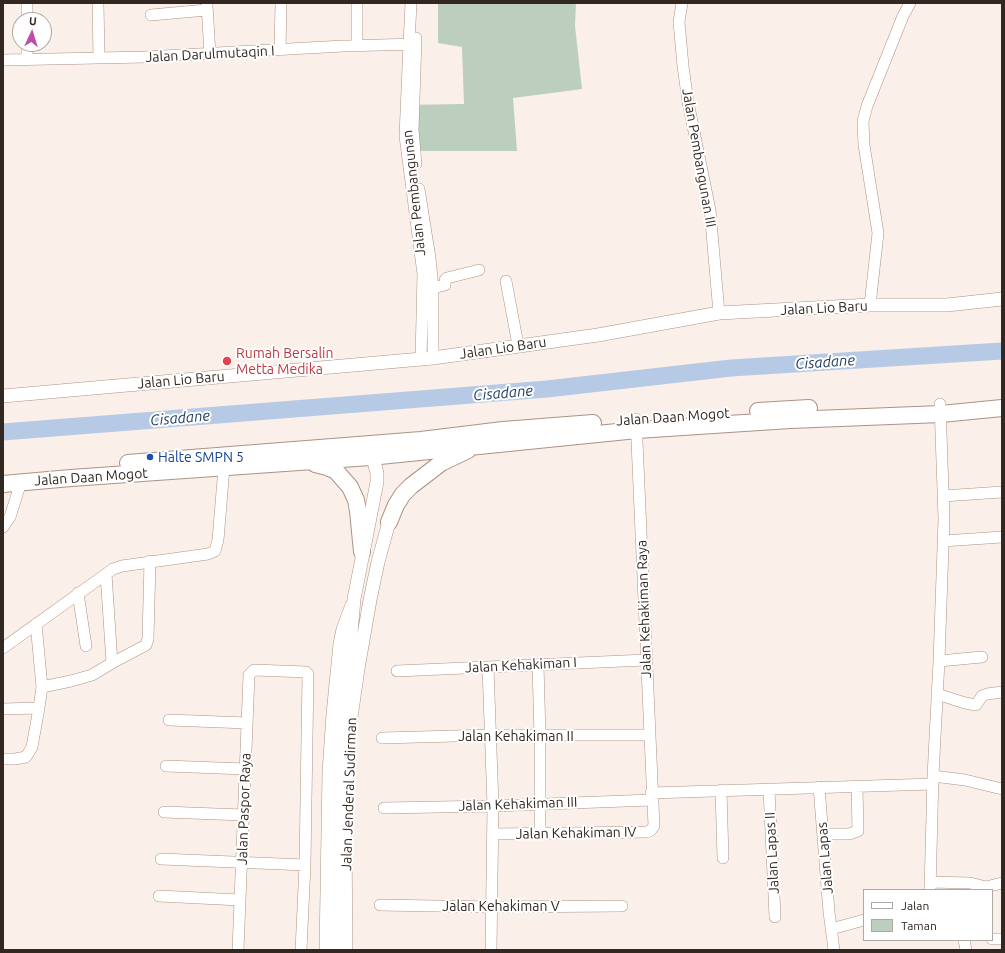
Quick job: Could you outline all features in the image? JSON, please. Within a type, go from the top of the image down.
[{"type":"highway","name":"Jalan Daan Mogot","points":[[941,409],[1002,399]]},
{"type":"highway","name":"Jalan Daan Mogot","points":[[3,484],[216,463],[345,446],[421,440],[503,430],[636,424],[790,420],[941,409],[1002,408]]},
{"type":"highway","name":"Jalan Daan Mogot","points":[[3,473],[216,463],[307,462],[370,457],[478,445],[636,424]]},
{"type":"highway","points":[[389,522],[396,505],[411,486],[441,463],[478,445]]},
{"type":"highway","points":[[307,462],[327,467],[336,472],[350,487],[356,500],[362,552]]},
{"type":"main road","name":"Jalan Lio Baru","points":[[3,396],[427,358],[598,335],[719,313],[870,305],[947,304],[1002,299]]},
{"type":"main road","name":"Jalan Daan Mogot","points":[[345,446],[357,449],[370,457]]},
{"type":"main road","name":"Jalan Jenderal Sudirman","points":[[335,950],[334,836],[336,752],[354,599],[362,552],[377,482],[376,466],[370,457]]},
{"type":"main road","name":"Jalan Jenderal Sudirman","points":[[346,950],[348,738],[370,600],[378,562],[389,522]]},
{"type":"street","points":[[98,3],[98,58]]},
{"type":"street","points":[[280,50],[281,3]]},
{"type":"street","points":[[356,3],[357,46]]},
{"type":"street","name":"Jalan Pembangunan","points":[[412,3],[413,130],[415,158],[433,288],[427,358]]},
{"type":"street","name":"Jalan Pembangunan","points":[[418,3],[412,44],[405,136],[423,274],[427,358]]},
{"type":"street","name":"Jalan Pembangunan III","points":[[682,3],[679,22],[683,66],[688,102],[710,210],[719,313]]},
{"type":"street","points":[[870,305],[878,233],[864,145],[863,121],[866,106],[903,16],[910,3]]},
{"type":"street","points":[[151,15],[207,7],[210,54]]},
{"type":"street","name":"Jalan Darulmutaqin I","points":[[3,60],[145,58],[412,44]]},
{"type":"street","points":[[27,52],[27,59]]},
{"type":"street","points":[[433,288],[443,286],[447,278],[479,270]]},
{"type":"street","points":[[506,281],[518,345]]},
{"type":"street","points":[[941,409],[943,541],[930,886],[986,887],[1002,883]]},
{"type":"street","name":"Jalan Kehakiman Raya","points":[[636,424],[652,796]]},
{"type":"street","points":[[3,648],[113,569],[122,566],[208,554],[215,551],[217,547],[216,463]]},
{"type":"street","points":[[3,527],[10,517],[21,482]]},
{"type":"street","points":[[943,496],[1002,492]]},
{"type":"street","points":[[943,541],[1002,537]]},
{"type":"street","points":[[42,687],[92,675],[146,645],[148,639],[150,562]]},
{"type":"street","points":[[106,574],[112,663]]},
{"type":"street","points":[[78,593],[86,646]]},
{"type":"street","name":"Jalan Jenderal Sudirman","points":[[325,950],[328,772],[335,677],[342,629],[354,599]]},
{"type":"street","points":[[3,759],[15,759],[26,756],[32,747],[42,687],[36,624]]},
{"type":"street","points":[[939,660],[982,657]]},
{"type":"street","name":"Jalan Kehakiman I","points":[[396,671],[646,660]]},
{"type":"street","points":[[538,665],[541,803],[540,833]]},
{"type":"street","points":[[488,667],[493,806],[491,950]]},
{"type":"street","name":"Jalan Paspor Raya","points":[[238,950],[249,675],[254,670],[306,672],[308,674],[305,865]]},
{"type":"street","points":[[937,694],[976,705],[982,696],[1002,692]]},
{"type":"street","points":[[3,709],[39,708]]},
{"type":"street","points":[[169,720],[247,723]]},
{"type":"street","name":"Jalan Kehakiman II","points":[[382,738],[491,735],[649,735]]},
{"type":"street","points":[[166,766],[245,769]]},
{"type":"street","name":"Jalan Kehakiman III","points":[[384,808],[493,806],[721,790],[857,786],[933,780],[965,780],[1002,790]]},
{"type":"street","points":[[823,834],[849,834],[858,831],[857,786]]},
{"type":"street","name":"Jalan Lapas","points":[[819,787],[834,950]]},
{"type":"street","name":"Jalan Lapas II","points":[[769,789],[776,917]]},
{"type":"street","points":[[721,790],[723,858]]},
{"type":"street","name":"Jalan Kehakiman IV","points":[[493,834],[646,832],[651,830],[654,826],[652,796]]},
{"type":"street","points":[[164,812],[244,815]]},
{"type":"street","points":[[161,859],[305,865],[301,950]]},
{"type":"street","points":[[159,896],[240,900]]},
{"type":"street","name":"Jalan Kehakiman V","points":[[380,905],[492,907],[622,906]]},
{"type":"street","points":[[831,929],[863,920]]},
{"type":"green space","points":[[438,3],[576,3],[575,26],[582,89],[513,98],[517,151],[402,151],[402,105],[464,104],[462,47],[438,43]]},
{"type":"waterway","name":"Cisadane","points":[[3,432],[547,389],[731,368],[1002,351]]},
{"type":"place","name":"Rumah Bersalin Metta Medika","points":[[227,361]]},
{"type":"place","name":"Halte SMPN 5","points":[[150,457]]}]
